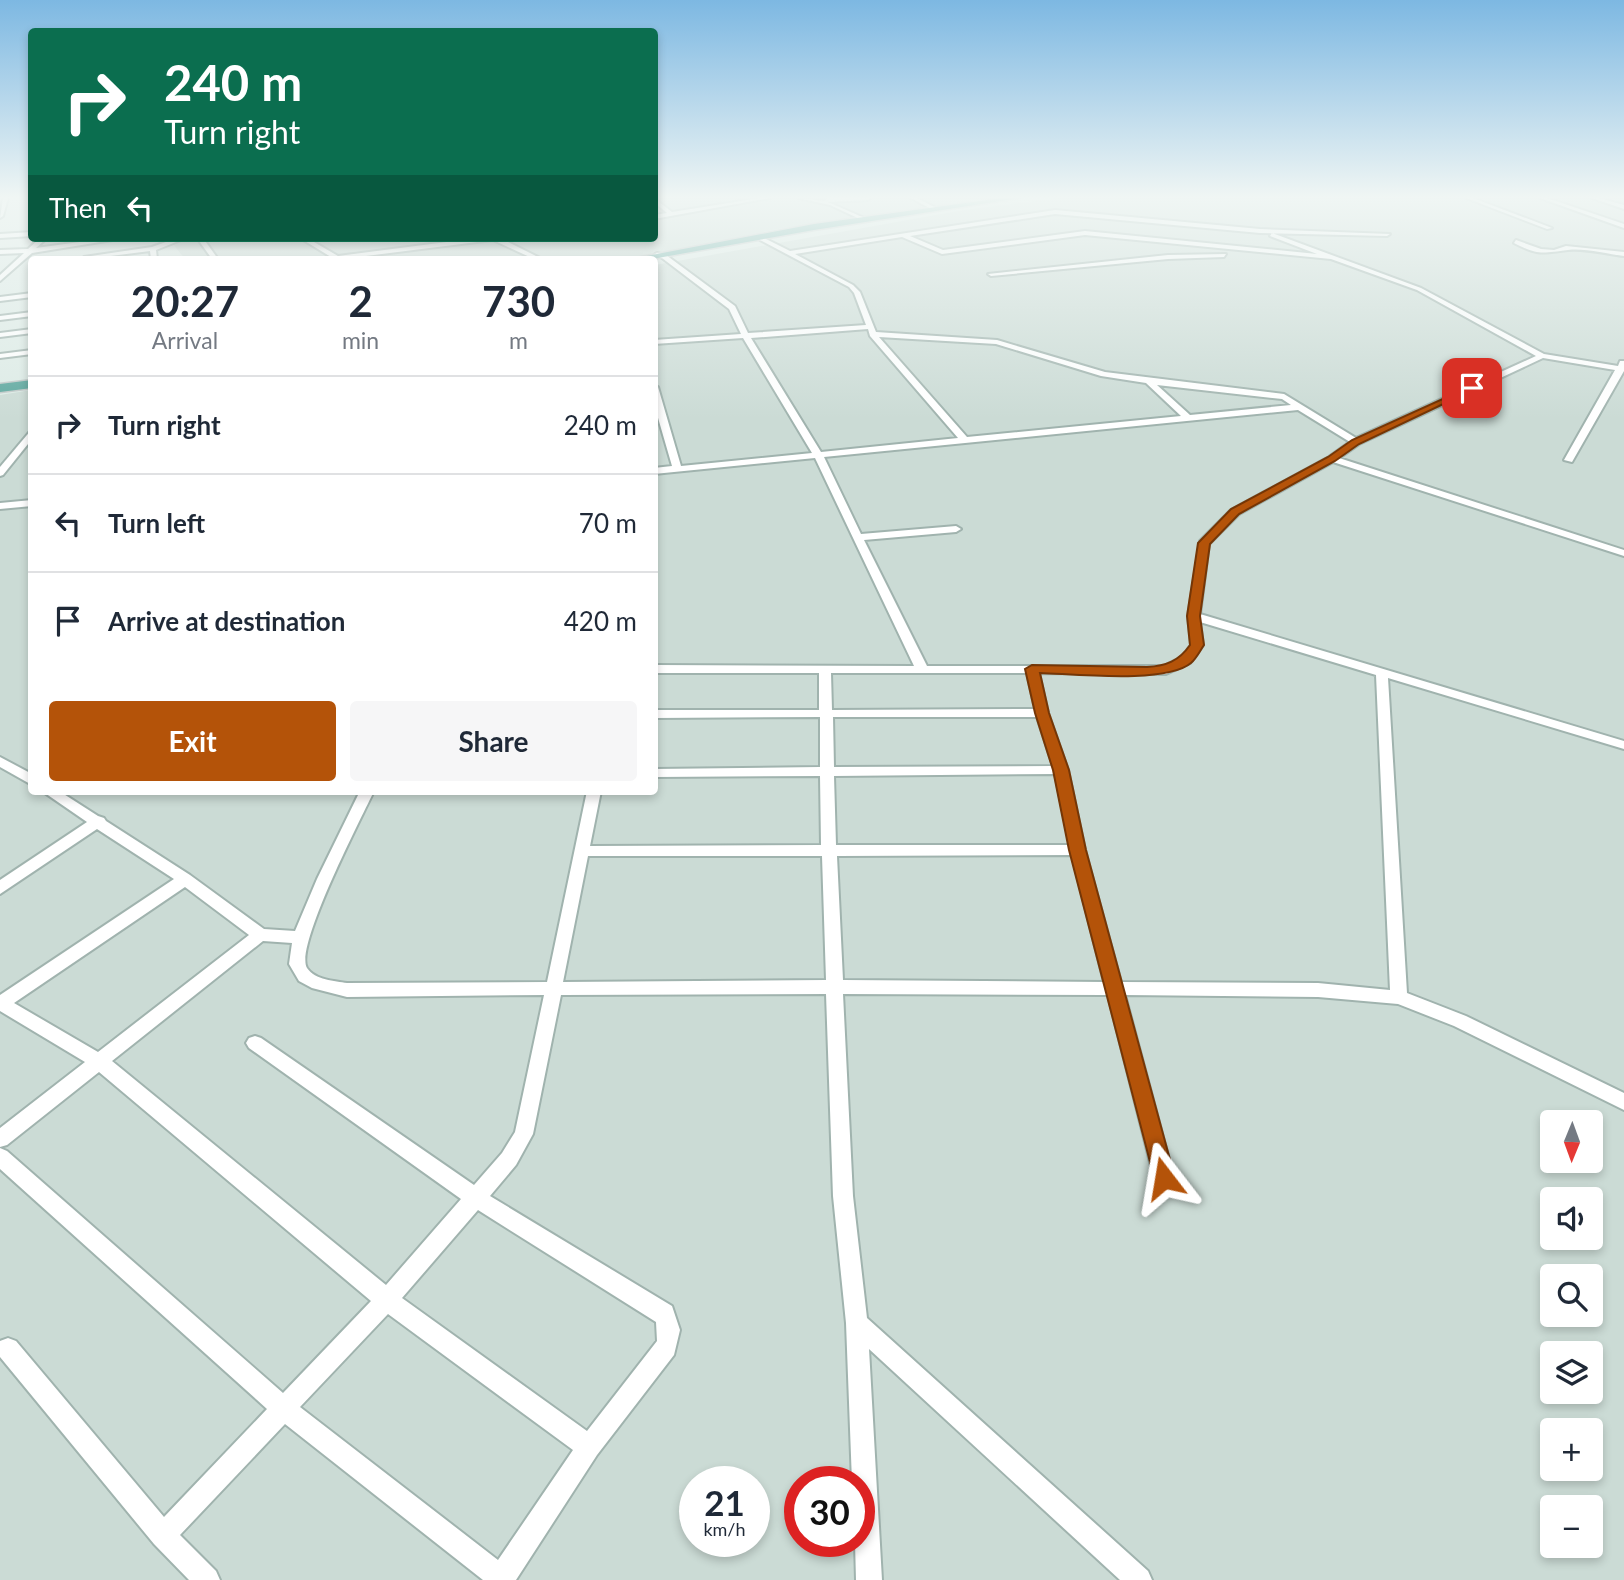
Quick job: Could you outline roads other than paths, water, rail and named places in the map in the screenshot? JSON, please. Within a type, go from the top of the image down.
[{"type":"main road","points":[[0,386],[28,382]]},
{"type":"street","points":[[679,272],[732,308],[817,453],[921,667]]},
{"type":"street","points":[[825,272],[857,292],[871,331],[964,439]]},
{"type":"street","points":[[991,274],[1015,272]]},
{"type":"street","points":[[1371,272],[1432,294],[1542,356],[1623,367],[1569,460]]},
{"type":"street","points":[[4,298],[28,289]]},
{"type":"street","points":[[4,298],[28,295]]},
{"type":"street","points":[[0,318],[28,314]]},
{"type":"street","points":[[658,342],[871,331],[997,342],[1104,374],[1277,395],[1290,399],[1356,442]]},
{"type":"street","points":[[0,335],[28,332]]},
{"type":"street","points":[[0,356],[28,352]]},
{"type":"street","points":[[658,668],[1166,670],[1186,660],[1197,645],[1194,616],[1204,543],[1235,512],[1332,459],[1356,442],[1542,356]]},
{"type":"street","points":[[1148,381],[1186,417]]},
{"type":"street","points":[[658,399],[677,468]]},
{"type":"street","points":[[658,470],[1299,407]]},
{"type":"street","points":[[0,473],[28,437]]},
{"type":"street","points":[[1332,459],[1624,553]]},
{"type":"street","points":[[0,506],[28,503]]},
{"type":"street","points":[[857,537],[956,529]]},
{"type":"street","points":[[1194,616],[1624,745]]},
{"type":"street","points":[[825,669],[829,850],[843,1196],[857,1323],[869,1580]]},
{"type":"street","points":[[1032,669],[1042,713],[1061,770],[1077,850],[1116,988],[1164,1178]]},
{"type":"street","points":[[1382,673],[1399,997]]},
{"type":"street","points":[[658,714],[1042,713]]},
{"type":"street","points":[[0,761],[28,778]]},
{"type":"street","points":[[658,773],[1061,770]]},
{"type":"street","points":[[56,795],[186,878],[260,935],[300,937]]},
{"type":"street","points":[[365,795],[300,937],[297,964],[303,975],[317,983],[347,990],[836,987],[1318,989],[1399,997],[1460,1021],[1624,1101]]},
{"type":"street","points":[[163,1535],[387,1300],[509,1159],[524,1134],[593,795]]},
{"type":"street","points":[[0,888],[99,821]]},
{"type":"street","points":[[583,851],[1077,850]]},
{"type":"street","points":[[186,878],[1,1003],[100,1062],[387,1300],[589,1447]]},
{"type":"street","points":[[0,1139],[260,935]]},
{"type":"street","points":[[0,1157],[282,1408],[501,1579],[589,1447],[666,1347],[671,1335],[669,1324],[664,1314],[476,1198],[255,1043]]},
{"type":"street","points":[[857,1323],[1139,1580]]},
{"type":"street","points":[[8,1349],[163,1535],[207,1580]]}]
